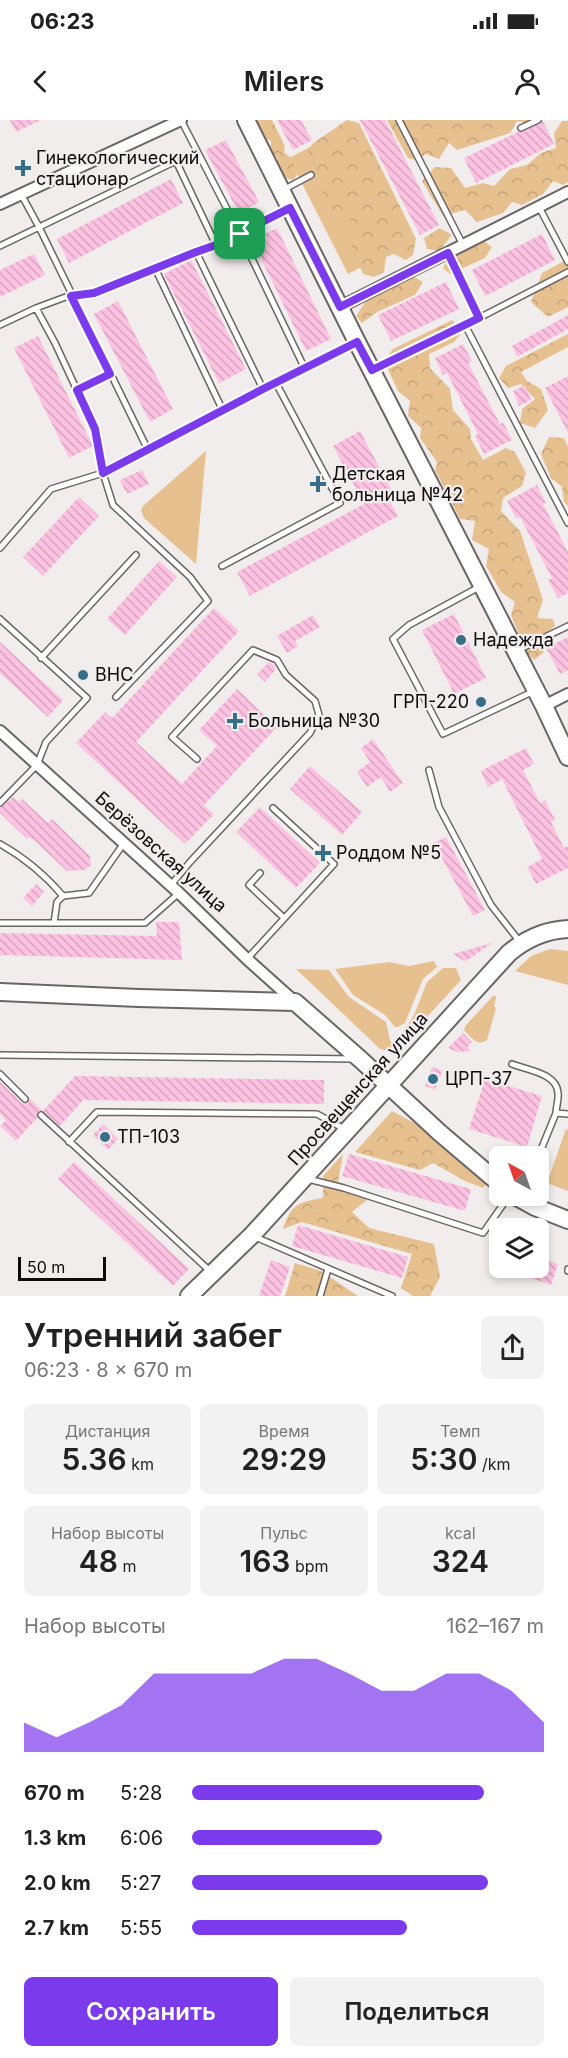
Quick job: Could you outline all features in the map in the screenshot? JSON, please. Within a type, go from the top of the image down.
[{"type":"street","points":[[0,204],[181,120]]},
{"type":"street","points":[[246,120],[568,757]]},
{"type":"street","points":[[340,307],[568,192]]},
{"type":"street","points":[[544,706],[568,694]]},
{"type":"street","name":"Берёзовская улица","points":[[0,732],[175,889],[295,1002]]},
{"type":"street","name":"Просвещенская улица","points":[[189,1296],[252,1235],[496,965],[521,943],[540,934],[568,929]]},
{"type":"street","points":[[0,992],[295,1002],[489,1175]]},
{"type":"street","points":[[532,1206],[568,1220]]},
{"type":"lane","points":[[181,120],[240,234],[305,369]]},
{"type":"lane","points":[[399,120],[463,245]]},
{"type":"lane","points":[[521,128],[538,120]]},
{"type":"lane","points":[[0,246],[176,161],[216,245]]},
{"type":"lane","points":[[281,191],[311,175]]},
{"type":"lane","points":[[21,194],[148,450]]},
{"type":"lane","points":[[539,207],[568,262]]},
{"type":"lane","points":[[0,325],[36,308],[71,296],[94,293],[216,245],[290,208]]},
{"type":"lane","points":[[196,252],[263,389]]},
{"type":"lane","points":[[448,253],[479,318]]},
{"type":"lane","points":[[155,268],[223,411]]},
{"type":"lane","points":[[372,370],[568,272]]},
{"type":"lane","points":[[36,308],[95,429],[103,473],[113,505],[190,577],[208,601],[116,697]]},
{"type":"lane","points":[[465,325],[568,523]]},
{"type":"lane","points":[[0,548],[51,489],[103,473],[357,342]]},
{"type":"lane","points":[[77,390],[110,374]]},
{"type":"lane","points":[[222,566],[340,503],[276,383]]},
{"type":"lane","points":[[41,658],[136,555]]},
{"type":"lane","points":[[482,585],[409,625],[393,639],[443,734],[536,690]]},
{"type":"lane","points":[[0,620],[87,698],[46,742],[37,765],[0,803]]},
{"type":"lane","points":[[516,652],[568,626]]},
{"type":"lane","points":[[0,923],[145,924],[175,889],[190,862],[310,732],[319,716],[315,701],[286,675],[277,660],[253,650],[172,737],[196,759]]},
{"type":"lane","points":[[429,770],[439,807],[490,905],[521,943]]},
{"type":"lane","points":[[247,958],[334,864],[273,808]]},
{"type":"lane","points":[[54,923],[57,902],[63,896],[89,893],[124,843]]},
{"type":"lane","points":[[0,844],[47,877],[63,896]]},
{"type":"lane","points":[[261,873],[249,885],[284,918]]},
{"type":"lane","points":[[0,1055],[360,1059]]},
{"type":"lane","points":[[512,1065],[551,1078],[556,1085],[558,1094],[556,1113],[543,1146]]},
{"type":"lane","points":[[0,1074],[25,1099]]},
{"type":"lane","points":[[69,1142],[97,1112],[317,1114],[347,1130]]},
{"type":"lane","points":[[556,1113],[568,1114]]},
{"type":"lane","points":[[40,1114],[213,1274]]},
{"type":"lane","points":[[304,1178],[344,1188],[483,1233],[508,1206]]},
{"type":"lane","points":[[252,1235],[392,1296]]},
{"type":"lane","points":[[320,1296],[328,1269]]},
{"type":"green space","points":[[256,120],[272,120],[285,146],[284,152],[291,158],[297,175],[293,180],[286,178],[276,164],[278,158],[270,152],[271,141],[264,138]]},
{"type":"green space","points":[[347,120],[359,123],[416,239],[413,255],[406,260],[394,254],[386,257],[384,272],[374,277],[363,274],[346,234],[350,219],[331,215],[306,155],[312,144]]},
{"type":"green space","points":[[387,120],[539,120],[536,125],[517,121],[510,133],[457,150],[449,143],[439,159],[426,154],[416,160],[408,158]]},
{"type":"green space","points":[[562,121],[568,121],[568,182],[563,185],[553,181],[543,194],[522,205],[512,202],[503,213],[477,222],[465,210],[443,216],[422,181],[435,167],[451,168],[465,188],[483,183],[494,186],[510,169],[527,165],[541,153],[556,148],[554,133]]},
{"type":"green space","points":[[356,123],[415,240],[348,274],[289,158]]},
{"type":"green space","points":[[440,228],[452,235],[439,251],[427,249],[424,238]]},
{"type":"green space","points":[[484,241],[492,247],[485,258],[450,274],[443,268],[448,258]]},
{"type":"green space","points":[[568,259],[568,307],[548,317],[531,302],[542,273]]},
{"type":"green space","points":[[414,277],[423,282],[415,295],[377,312],[362,323],[356,316],[368,298]]},
{"type":"green space","points":[[452,320],[463,331],[454,342],[429,354],[430,368],[450,389],[453,410],[470,429],[471,439],[483,460],[506,448],[515,452],[526,473],[522,486],[503,498],[501,511],[520,531],[543,600],[537,618],[553,619],[555,626],[539,638],[544,652],[534,660],[527,653],[511,615],[515,602],[501,592],[486,566],[489,549],[472,540],[475,521],[460,519],[435,470],[437,462],[420,438],[421,428],[408,416],[410,401],[398,391],[384,361],[393,349]]},
{"type":"green space","points":[[568,334],[568,347],[521,372],[527,381],[541,389],[548,410],[535,428],[520,423],[522,409],[535,399],[521,384],[508,388],[499,378],[506,366]]},
{"type":"green space","points":[[549,437],[564,438],[568,447],[568,506],[564,502],[562,487],[551,478],[541,454]]},
{"type":"green space","points":[[206,451],[196,564],[144,518],[141,510]]},
{"type":"green space","points":[[550,949],[568,951],[568,985],[515,971],[531,956]]},
{"type":"green space","points":[[434,961],[437,967],[423,979],[405,1023],[398,1027],[395,1027],[385,1015],[353,995],[335,969],[389,962],[409,966]]},
{"type":"green space","points":[[443,968],[456,968],[461,980],[401,1045],[398,1039],[414,1015],[427,982]]},
{"type":"green space","points":[[296,969],[329,970],[349,997],[386,1022],[390,1040],[395,1049],[389,1051],[380,1049]]},
{"type":"green space","points":[[494,995],[496,1008],[487,1040],[477,1042],[464,1030]]},
{"type":"green space","points":[[392,1111],[431,1132],[488,1180],[483,1188],[433,1163],[420,1170],[355,1152]]},
{"type":"green space","points":[[566,1129],[568,1130],[568,1191],[549,1184],[549,1177]]},
{"type":"green space","points":[[343,1154],[338,1182],[373,1195],[352,1212],[369,1228],[434,1244],[440,1277],[430,1296],[413,1296],[401,1288],[412,1254],[302,1222],[283,1229],[293,1209],[301,1203],[323,1198],[323,1176]]},
{"type":"green space","points":[[295,1263],[321,1271],[358,1296],[285,1296]]},
{"type":"building","points":[[10,120],[41,120],[16,132]]},
{"type":"building","points":[[277,120],[301,120],[312,140],[293,150]]},
{"type":"building","points":[[360,120],[385,120],[439,225],[420,235]]},
{"type":"building","points":[[543,121],[554,144],[476,183],[464,158]]},
{"type":"building","points":[[226,140],[259,202],[239,213],[205,150]]},
{"type":"building","points":[[171,179],[183,203],[69,263],[57,239]]},
{"type":"building","points":[[277,228],[331,339],[306,351],[252,240]]},
{"type":"building","points":[[542,234],[555,260],[485,296],[472,270]]},
{"type":"building","points":[[34,254],[45,275],[0,297],[0,270]]},
{"type":"building","points":[[191,260],[246,369],[219,383],[164,274]]},
{"type":"building","points":[[446,282],[459,309],[391,341],[378,315]]},
{"type":"building","points":[[118,301],[173,409],[150,422],[94,314]]},
{"type":"building","points":[[568,315],[568,329],[517,357],[512,346]]},
{"type":"building","points":[[38,336],[93,446],[69,458],[14,348]]},
{"type":"building","points":[[463,344],[472,361],[468,363],[500,424],[503,422],[512,440],[484,454],[475,436],[478,434],[447,373],[443,375],[435,358]]},
{"type":"building","points":[[568,376],[568,433],[545,388]]},
{"type":"building","points":[[525,385],[531,400],[519,406],[513,391]]},
{"type":"building","points":[[360,431],[391,489],[385,492],[398,516],[250,596],[237,572],[364,504],[333,446]]},
{"type":"building","points":[[142,470],[149,484],[127,494],[120,480]]},
{"type":"building","points":[[537,485],[546,503],[543,504],[568,552],[568,593],[558,598],[548,580],[552,578],[520,517],[516,518],[507,501]]},
{"type":"building","points":[[79,497],[99,516],[43,576],[23,557]]},
{"type":"building","points":[[159,561],[177,577],[125,635],[107,619]]},
{"type":"building","points":[[214,608],[239,631],[136,742],[182,784],[217,746],[199,730],[237,689],[277,727],[204,805],[214,814],[185,844],[76,743],[105,712],[112,718]]},
{"type":"building","points":[[454,614],[486,678],[454,694],[422,630]]},
{"type":"building","points":[[313,615],[320,627],[295,641],[298,646],[287,653],[277,636]]},
{"type":"building","points":[[568,637],[568,670],[560,674],[546,648]]},
{"type":"building","points":[[0,642],[63,700],[48,717],[0,673]]},
{"type":"building","points":[[269,662],[276,669],[265,682],[257,674]]},
{"type":"building","points":[[373,739],[403,783],[390,792],[381,777],[367,787],[357,772],[370,762],[361,748]]},
{"type":"building","points":[[526,748],[534,764],[523,770],[540,803],[545,800],[555,820],[551,822],[564,848],[568,846],[568,868],[536,884],[527,867],[542,859],[502,779],[488,787],[481,771]]},
{"type":"building","points":[[310,766],[362,812],[342,835],[290,789]]},
{"type":"building","points":[[13,797],[19,802],[22,799],[48,823],[52,819],[90,856],[91,865],[85,870],[67,871],[33,839],[29,837],[27,839],[0,813],[0,808]]},
{"type":"building","points":[[260,807],[320,863],[296,888],[236,832]]},
{"type":"building","points":[[446,837],[485,910],[473,916],[434,843]]},
{"type":"building","points":[[36,884],[44,892],[32,906],[23,898]]},
{"type":"building","points":[[156,922],[179,922],[182,960],[0,955],[0,933],[157,936]]},
{"type":"building","points":[[492,943],[468,960],[464,961],[453,954]]},
{"type":"building","points":[[463,1033],[472,1042],[467,1047],[471,1051],[457,1052],[448,1048]]},
{"type":"building","name":"ЦРП-37","points":[[432,1067],[442,1071],[435,1090],[425,1086]]},
{"type":"building","points":[[75,1076],[324,1080],[324,1104],[83,1100],[60,1126],[43,1111]]},
{"type":"building","points":[[485,1079],[542,1096],[527,1146],[469,1129]]},
{"type":"building","points":[[0,1082],[22,1103],[27,1103],[30,1099],[42,1110],[37,1112],[37,1118],[16,1141],[0,1126],[6,1120],[0,1114]]},
{"type":"building","name":"ТП-103","points":[[103,1124],[118,1139],[108,1150],[93,1135]]},
{"type":"building","points":[[349,1154],[471,1189],[465,1211],[342,1176]]},
{"type":"building","points":[[74,1162],[189,1269],[173,1286],[58,1179]]},
{"type":"building","points":[[298,1225],[408,1257],[402,1278],[292,1246]]},
{"type":"building","points":[[271,1260],[290,1267],[280,1296],[259,1296]]},
{"type":"building","points":[[549,1261],[558,1264],[551,1285],[531,1278],[549,1278]]},
{"type":"place","name":"Гинекологический стационар","points":[[23,168]]},
{"type":"place","name":"Детская больница №42","points":[[318,484]]},
{"type":"place","name":"Надежда","points":[[461,640]]},
{"type":"place","name":"ВНС","points":[[83,675]]},
{"type":"place","name":"ГРП-220","points":[[481,702]]},
{"type":"place","name":"Больница №30","points":[[235,721]]},
{"type":"place","name":"Роддом №5","points":[[323,853]]},
{"type":"place","name":"ЦРП-37","points":[[433,1079]]},
{"type":"place","name":"ТП-103","points":[[105,1137]]},
{"type":"route","points":[[290,208],[340,307],[448,253],[479,318],[372,370],[357,342],[103,473],[95,429],[77,390],[110,374],[71,296],[94,293],[240,234],[290,208]]}]
